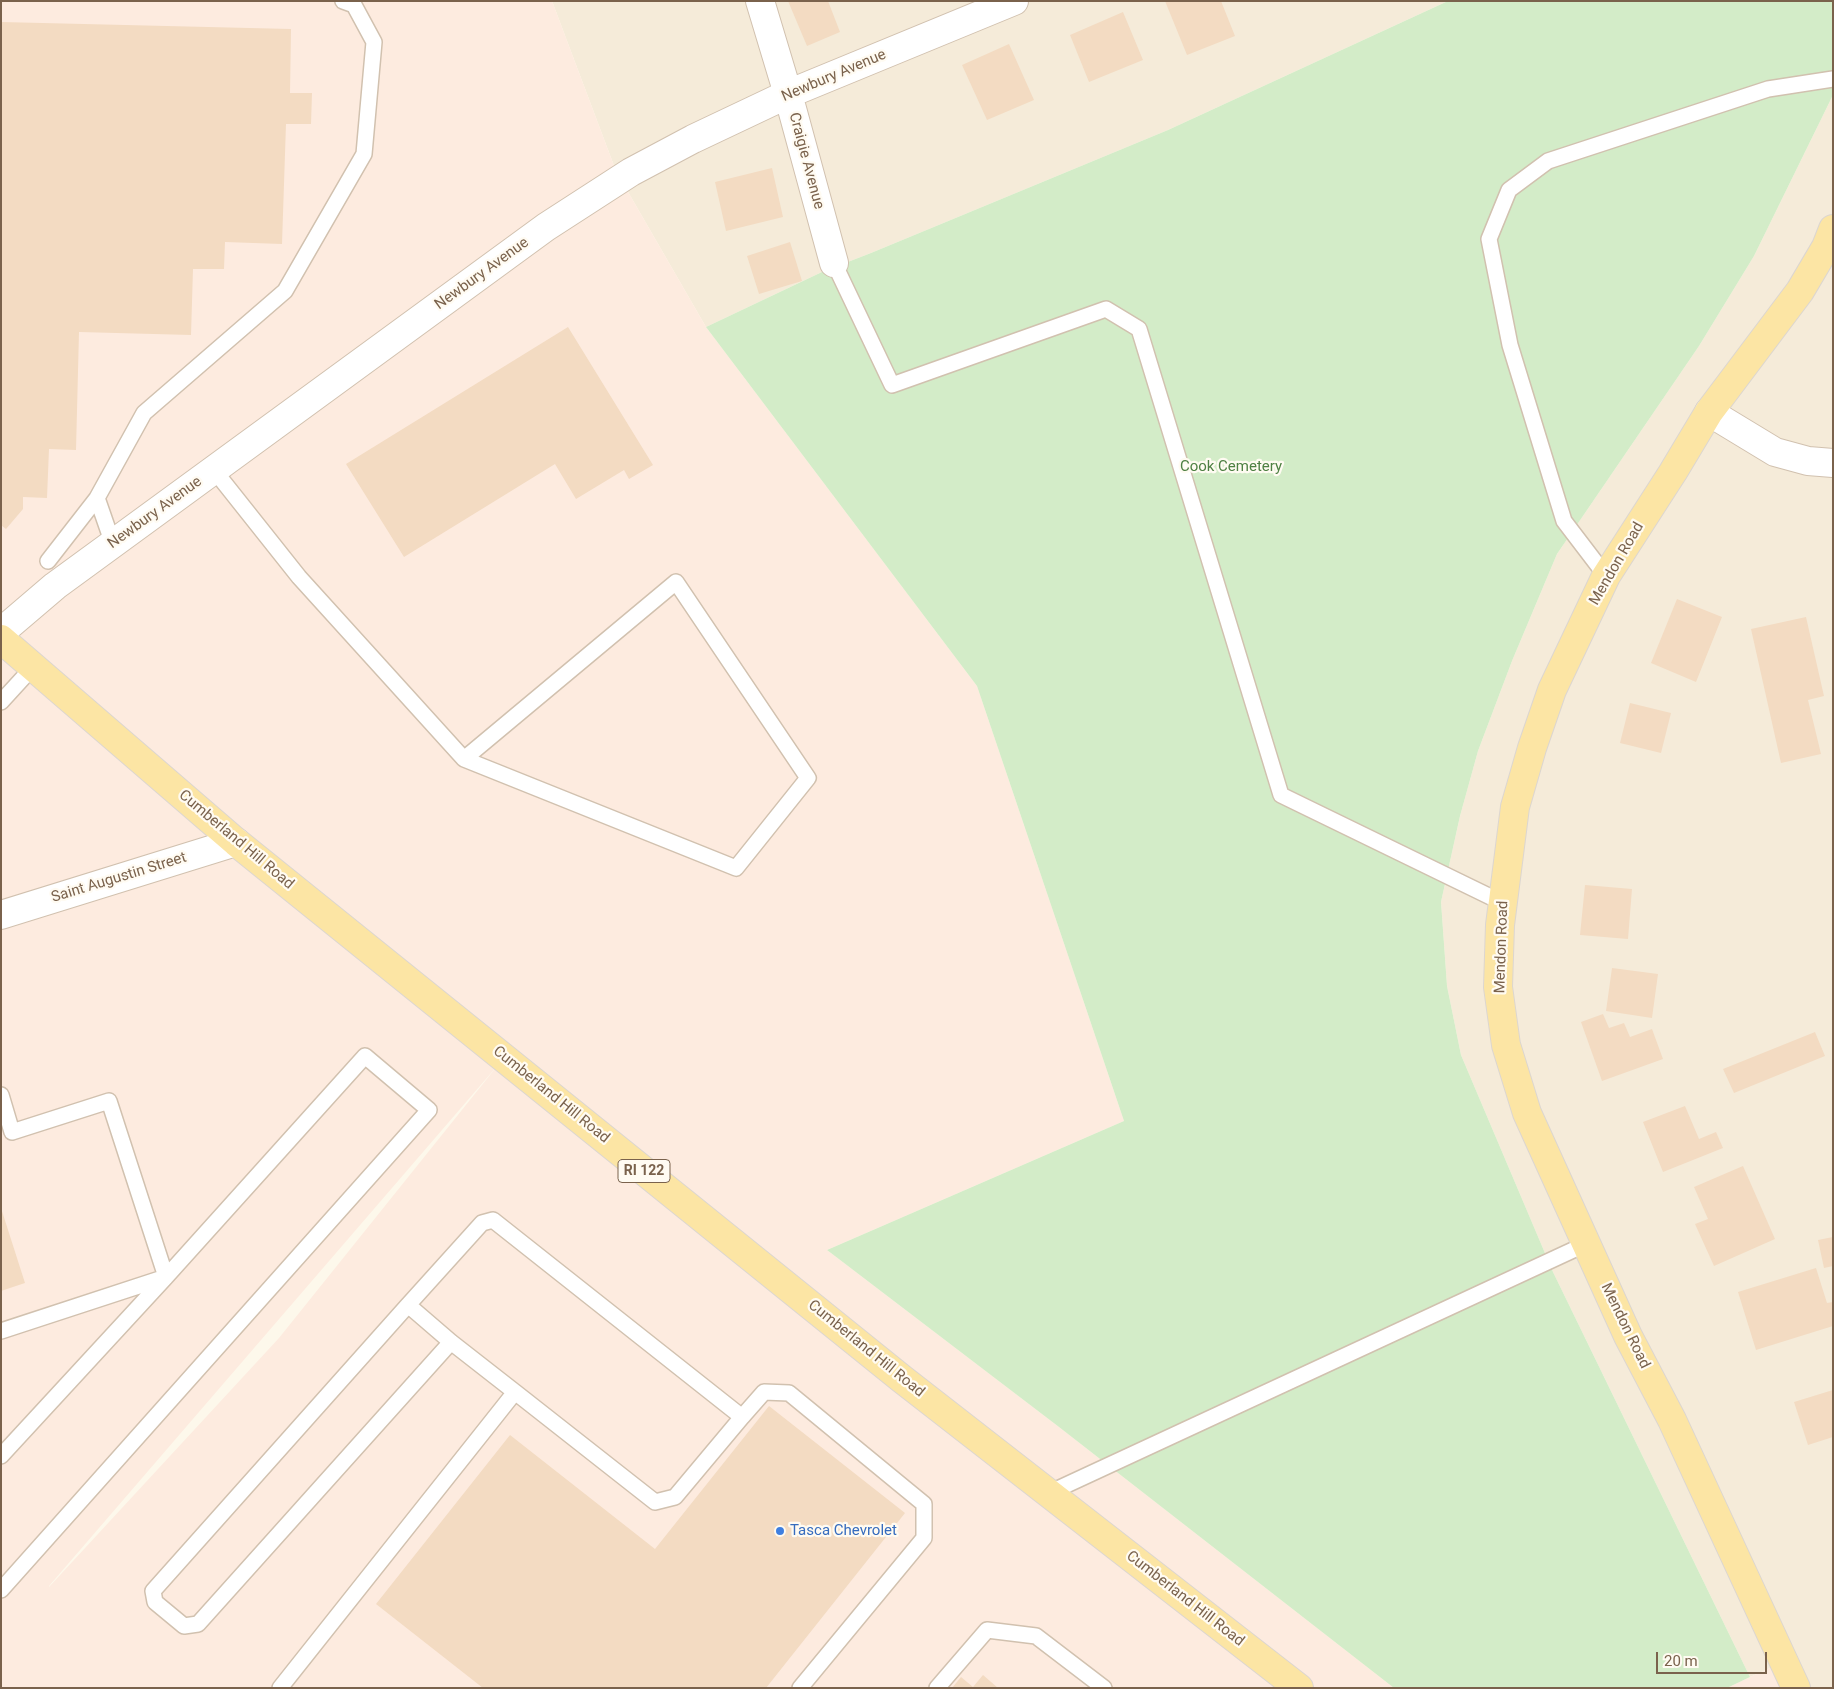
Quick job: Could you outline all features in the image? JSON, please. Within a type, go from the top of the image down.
[{"type":"main road","name":"Mendon Road","points":[[1796,1688],[1676,1429],[1628,1336],[1527,1113],[1506,1045],[1498,987],[1500,925],[1515,807],[1532,748],[1552,690],[1606,576],[1709,412],[1800,291],[1826,247],[1833,229]]},
{"type":"main road","name":"Cumberland Hill Road","points":[[1,639],[236,842],[902,1379],[1299,1688]]},
{"type":"street","name":"Craigie Avenue","points":[[760,1],[788,94],[834,263]]},
{"type":"street","name":"Newbury Avenue","points":[[1,632],[55,586],[546,227],[631,172],[693,139],[788,94],[1014,1]]},
{"type":"street","points":[[1709,412],[1775,452],[1808,461],[1833,463]]},
{"type":"street","name":"Saint Augustin Street","points":[[1,915],[236,842]]},
{"type":"lane","points":[[48,561],[97,498],[144,413],[285,291],[364,154],[374,42],[354,5],[343,1]]},
{"type":"lane","points":[[1606,576],[1564,521],[1510,345],[1489,239],[1509,190],[1548,161],[1768,89],[1833,78]]},
{"type":"lane","points":[[834,263],[892,385],[1106,309],[1139,329],[1281,795],[1503,904]]},
{"type":"lane","points":[[214,470],[299,577],[464,759],[736,868],[808,778],[676,582],[464,759]]},
{"type":"lane","points":[[97,498],[113,544]]},
{"type":"lane","points":[[1,702],[33,667]]},
{"type":"lane","points":[[1,1456],[7,1443],[166,1277],[365,1056],[429,1110],[1,1590]]},
{"type":"lane","points":[[1,1094],[12,1132],[109,1101],[166,1277]]},
{"type":"lane","points":[[451,1342],[198,1624],[184,1626],[155,1602],[153,1592],[482,1223],[494,1220],[742,1417]]},
{"type":"lane","points":[[1049,1494],[1586,1244]]},
{"type":"lane","points":[[1,1331],[166,1277]]},
{"type":"lane","points":[[408,1305],[451,1342],[655,1502],[675,1497],[764,1392],[789,1393],[924,1504],[924,1538],[800,1688]]},
{"type":"lane","points":[[280,1688],[515,1392]]},
{"type":"lane","points":[[937,1688],[987,1630],[1036,1636],[1104,1688]]},
{"type":"shaded area","points":[[1,1],[552,1],[616,171],[706,327],[977,686],[1124,1121],[827,1250],[1059,1427],[1394,1688],[1,1688]],"holes":[[[498,1065],[279,1338],[49,1587]]]},
{"type":"shaded area","points":[[552,1],[1448,1],[1168,130],[822,272],[706,327],[616,171]]},
{"type":"shaded area","points":[[1833,95],[1833,1688],[1789,1688],[1779,1664],[1750,1677],[1553,1272],[1461,1055],[1447,986],[1441,902],[1460,816],[1478,751],[1512,661],[1557,554],[1699,346],[1754,256]]},
{"type":"shaded area","points":[[1779,1664],[1789,1688],[1727,1688],[1750,1677]]},
{"type":"green space","name":"Cook Cemetery","points":[[1448,1],[1833,1],[1832,97],[1754,256],[1699,346],[1557,554],[1512,661],[1478,751],[1460,816],[1441,902],[1447,986],[1461,1055],[1553,1272],[1750,1677],[1727,1688],[1394,1688],[1059,1427],[827,1250],[1124,1121],[977,686],[706,327],[822,272],[1168,130]]},
{"type":"building","points":[[788,1],[828,1],[840,32],[807,46]]},
{"type":"building","points":[[1165,1],[1221,1],[1235,36],[1187,55]]},
{"type":"building","points":[[1123,12],[1143,60],[1089,82],[1070,35]]},
{"type":"building","points":[[1,22],[291,29],[290,93],[312,93],[311,124],[286,124],[282,244],[225,242],[224,269],[193,269],[191,335],[79,332],[76,450],[49,449],[47,498],[23,497],[23,509],[6,529],[1,525]]},
{"type":"building","points":[[1009,44],[1034,100],[987,120],[962,65]]},
{"type":"building","points":[[772,168],[783,217],[726,231],[715,182]]},
{"type":"building","points":[[790,242],[802,281],[759,294],[747,256]]},
{"type":"building","points":[[568,327],[653,465],[629,479],[624,470],[576,499],[555,464],[404,557],[346,464]]},
{"type":"building","points":[[1677,599],[1722,617],[1696,682],[1651,663]]},
{"type":"building","points":[[1806,617],[1824,696],[1808,700],[1821,754],[1781,763],[1751,629]]},
{"type":"building","points":[[1630,703],[1671,713],[1661,753],[1620,743]]},
{"type":"building","points":[[1585,885],[1632,889],[1628,939],[1580,935]]},
{"type":"building","points":[[1612,968],[1658,974],[1652,1018],[1606,1011]]},
{"type":"building","points":[[1603,1014],[1609,1028],[1624,1023],[1630,1037],[1652,1029],[1663,1059],[1602,1081],[1581,1022]]},
{"type":"building","points":[[1815,1032],[1825,1056],[1734,1093],[1723,1069]]},
{"type":"building","points":[[1685,1106],[1699,1139],[1716,1132],[1723,1148],[1663,1172],[1643,1122]]},
{"type":"building","points":[[1743,1166],[1775,1239],[1714,1266],[1695,1224],[1708,1219],[1694,1187]]},
{"type":"building","points":[[1,1208],[25,1283],[1,1291]]},
{"type":"building","points":[[1833,1237],[1833,1266],[1824,1268],[1818,1240]]},
{"type":"building","points":[[1816,1268],[1827,1303],[1833,1302],[1833,1326],[1756,1350],[1738,1292]]},
{"type":"building","points":[[1833,1390],[1833,1437],[1808,1445],[1794,1402]]},
{"type":"building","name":"Tasca Chevrolet","points":[[769,1406],[905,1513],[766,1688],[483,1688],[376,1604],[510,1435],[655,1549]]},
{"type":"building","points":[[983,1675],[998,1688],[952,1688],[961,1677],[973,1687]]},
{"type":"place","name":"Tasca Chevrolet","points":[[780,1531]]}]
